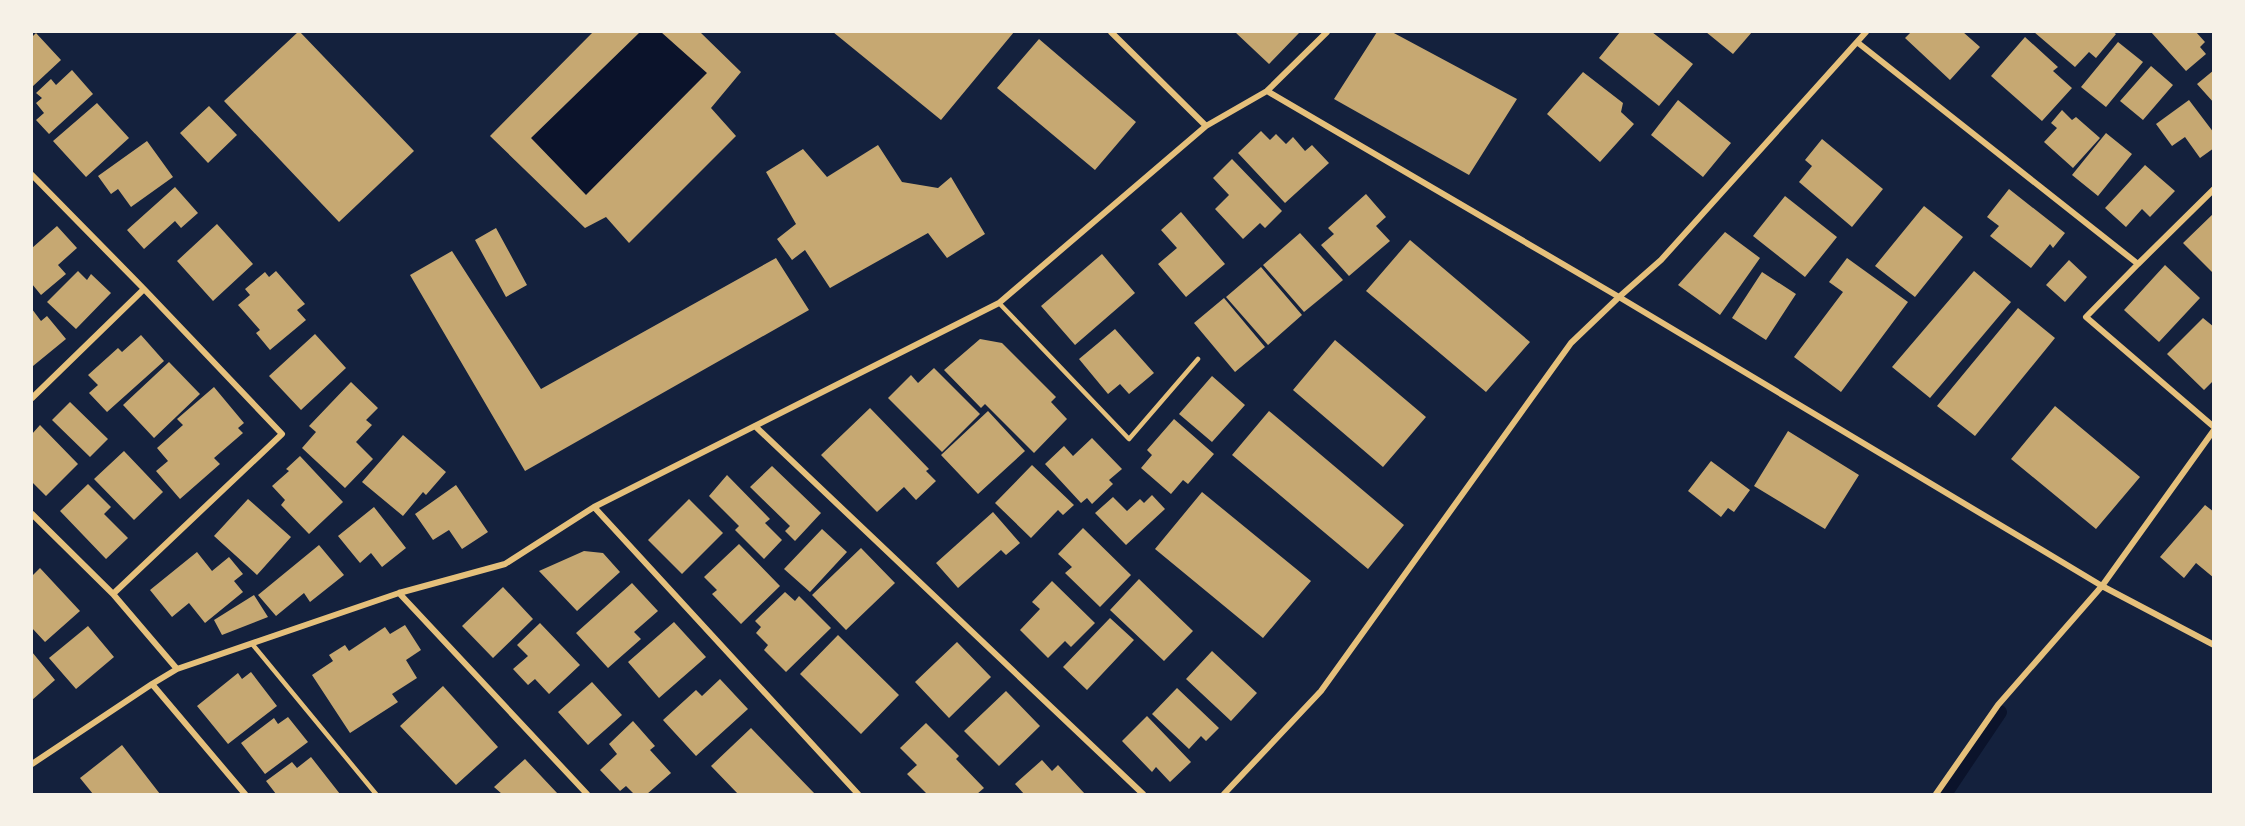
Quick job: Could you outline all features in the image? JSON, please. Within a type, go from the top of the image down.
[{"type":"street","points":[[1112,32],[1206,126]]},
{"type":"street","points":[[32,764],[177,669],[253,645],[399,593],[505,564],[594,507],[999,303],[1206,126],[1267,91],[1327,32]]},
{"type":"street","points":[[1224,795],[1321,691],[1570,344],[1661,260],[1866,32]]},
{"type":"street","points":[[1857,42],[2138,264]]},
{"type":"street","points":[[1267,91],[1619,297],[2102,586],[2214,645]]},
{"type":"street","points":[[32,175],[282,434],[113,594]]},
{"type":"street","points":[[1936,795],[1998,705],[2102,586],[2214,428],[2086,317],[2214,189]]},
{"type":"street","points":[[32,398],[144,289]]},
{"type":"street","points":[[754,426],[1143,795]]},
{"type":"street","points":[[594,507],[858,795]]},
{"type":"street","points":[[32,514],[113,594],[177,669]]},
{"type":"street","points":[[399,593],[587,795]]},
{"type":"street","points":[[152,684],[245,795]]},
{"type":"lane","points":[[999,303],[1129,439],[1198,359]]},
{"type":"lane","points":[[253,645],[376,795]]},
{"type":"water","points":[[640,32],[661,32],[707,73],[586,195],[531,138]]},
{"type":"building","points":[[298,32],[414,151],[339,222],[224,101]]},
{"type":"building","points":[[593,32],[640,32],[531,138],[586,195],[707,73],[661,32],[700,32],[741,72],[711,108],[736,136],[629,243],[606,217],[585,228],[490,136]]},
{"type":"building","points":[[833,32],[1014,32],[941,120]]},
{"type":"building","points":[[1235,32],[1298,32],[1299,33],[1269,64]]},
{"type":"building","points":[[1377,32],[1392,32],[1517,99],[1469,175],[1334,99]]},
{"type":"building","points":[[1620,32],[1652,32],[1693,64],[1659,106],[1599,58]]},
{"type":"building","points":[[1706,32],[1752,32],[1733,54]]},
{"type":"building","points":[[1911,32],[1963,32],[1980,47],[1950,80],[1905,38]]},
{"type":"building","points":[[2034,32],[2113,32],[2116,34],[2096,58],[2089,52],[2075,67]]},
{"type":"building","points":[[2151,32],[2196,32],[2205,42],[2200,47],[2206,54],[2186,71]]},
{"type":"building","points":[[36,33],[61,60],[32,87],[32,37]]},
{"type":"building","points":[[2025,37],[2058,67],[2053,71],[2072,88],[2042,121],[1991,76]]},
{"type":"building","points":[[1039,39],[1136,122],[1095,170],[997,88]]},
{"type":"building","points":[[2118,42],[2143,62],[2106,107],[2081,87]]},
{"type":"building","points":[[2151,66],[2173,85],[2143,120],[2120,101]]},
{"type":"building","points":[[72,70],[93,94],[49,134],[36,120],[44,113],[36,103],[42,98],[36,93],[51,79],[56,85]]},
{"type":"building","points":[[2214,70],[2214,103],[2197,84]]},
{"type":"building","points":[[1583,72],[1623,103],[1621,112],[1634,124],[1600,162],[1547,114]]},
{"type":"building","points":[[1678,100],[1731,143],[1703,177],[1651,135]]},
{"type":"building","points":[[2189,100],[2214,133],[2214,148],[2200,158],[2185,137],[2172,146],[2156,124]]},
{"type":"building","points":[[97,103],[129,138],[86,177],[53,141]]},
{"type":"building","points":[[209,106],[237,135],[208,163],[180,133]]},
{"type":"building","points":[[2062,110],[2072,120],[2076,117],[2100,138],[2073,168],[2044,142],[2057,128],[2051,123]]},
{"type":"building","points":[[1261,131],[1270,140],[1276,134],[1286,144],[1293,137],[1305,151],[1312,145],[1329,163],[1285,203],[1238,153]]},
{"type":"building","points":[[2106,133],[2132,154],[2098,196],[2072,175]]},
{"type":"building","points":[[1822,139],[1883,189],[1852,227],[1799,182],[1812,166],[1805,160]]},
{"type":"building","points":[[147,141],[173,177],[131,207],[118,189],[111,194],[98,176]]},
{"type":"building","points":[[878,145],[902,182],[938,188],[951,177],[985,234],[947,258],[928,233],[830,288],[805,250],[792,260],[777,239],[796,224],[766,172],[803,149],[827,177]]},
{"type":"building","points":[[1232,159],[1282,211],[1265,228],[1260,223],[1243,239],[1215,209],[1229,195],[1213,178]]},
{"type":"building","points":[[2145,165],[2175,191],[2150,217],[2142,209],[2126,227],[2105,208]]},
{"type":"building","points":[[175,187],[198,213],[181,228],[175,221],[144,249],[127,230]]},
{"type":"building","points":[[2009,189],[2065,233],[2053,248],[2050,244],[2031,268],[1990,236],[1999,226],[1987,217]]},
{"type":"building","points":[[1366,194],[1386,217],[1376,226],[1390,241],[1349,276],[1321,245],[1334,234],[1328,228]]},
{"type":"building","points":[[1785,196],[1837,237],[1805,277],[1753,236]]},
{"type":"building","points":[[1924,206],[1963,237],[1915,297],[1875,266]]},
{"type":"building","points":[[1181,212],[1225,264],[1186,297],[1158,264],[1177,248],[1161,230]]},
{"type":"building","points":[[2214,213],[2214,274],[2183,243]]},
{"type":"building","points":[[217,224],[253,264],[213,301],[177,261]]},
{"type":"building","points":[[57,226],[77,248],[58,265],[66,274],[41,295],[32,284],[32,248]]},
{"type":"building","points":[[496,228],[527,285],[506,297],[475,240]]},
{"type":"building","points":[[1725,232],[1760,258],[1720,315],[1678,285]]},
{"type":"building","points":[[1300,233],[1343,280],[1304,312],[1263,265]]},
{"type":"building","points":[[1410,240],[1530,342],[1486,392],[1366,291]]},
{"type":"building","points":[[452,251],[541,389],[776,258],[809,310],[525,471],[410,275]]},
{"type":"building","points":[[1102,254],[1135,293],[1075,345],[1041,306]]},
{"type":"building","points":[[1847,258],[1908,302],[1841,392],[1794,357],[1843,292],[1829,282]]},
{"type":"building","points":[[2069,260],[2087,277],[2065,302],[2046,285]]},
{"type":"building","points":[[2165,265],[2200,298],[2159,342],[2124,310]]},
{"type":"building","points":[[1261,267],[1302,315],[1268,345],[1226,297]]},
{"type":"building","points":[[78,271],[87,280],[91,274],[111,293],[76,329],[47,302]]},
{"type":"building","points":[[276,271],[305,304],[297,310],[306,320],[270,350],[256,333],[260,330],[238,305],[250,295],[245,289],[265,272],[269,277]]},
{"type":"building","points":[[1974,271],[2011,302],[1930,398],[1892,367]]},
{"type":"building","points":[[1762,272],[1796,294],[1766,340],[1732,318]]},
{"type":"building","points":[[1224,298],[1265,347],[1235,372],[1194,323]]},
{"type":"building","points":[[2018,308],[2055,338],[1975,436],[1937,406]]},
{"type":"building","points":[[32,309],[41,321],[47,316],[66,339],[33,366],[32,364]]},
{"type":"building","points":[[2203,318],[2214,327],[2214,380],[2204,390],[2167,354]]},
{"type":"building","points":[[1115,329],[1154,373],[1129,394],[1120,384],[1108,394],[1079,359]]},
{"type":"building","points":[[315,334],[346,368],[301,410],[269,376]]},
{"type":"building","points":[[141,335],[164,361],[107,412],[89,393],[98,385],[88,375],[118,348],[122,352]]},
{"type":"building","points":[[980,339],[1002,343],[1056,397],[1051,402],[1067,419],[1034,453],[985,404],[981,408],[944,370]]},
{"type":"building","points":[[1335,340],[1426,417],[1383,467],[1293,390]]},
{"type":"building","points":[[169,362],[200,394],[154,438],[123,405]]},
{"type":"building","points":[[934,368],[980,414],[942,452],[888,398],[911,375],[918,383]]},
{"type":"building","points":[[1212,376],[1245,405],[1212,442],[1179,414]]},
{"type":"building","points":[[351,382],[378,408],[366,420],[372,425],[356,442],[373,459],[345,488],[302,448],[316,432],[309,426]]},
{"type":"building","points":[[214,387],[244,423],[238,428],[243,433],[214,458],[220,464],[180,499],[156,471],[168,461],[157,448],[183,425],[177,419]]},
{"type":"building","points":[[70,402],[108,439],[90,457],[52,420]]},
{"type":"building","points":[[2055,406],[2140,477],[2096,529],[2011,459]]},
{"type":"building","points":[[870,408],[929,469],[926,471],[936,481],[916,500],[904,487],[877,512],[821,455]]},
{"type":"building","points":[[988,411],[1025,451],[978,494],[941,455]]},
{"type":"building","points":[[1269,411],[1404,525],[1368,569],[1232,455]]},
{"type":"building","points":[[1174,419],[1214,454],[1188,484],[1183,480],[1171,494],[1141,468],[1152,455],[1147,450]]},
{"type":"building","points":[[40,425],[78,464],[46,496],[32,482],[32,434]]},
{"type":"building","points":[[1788,431],[1859,475],[1825,529],[1754,486]]},
{"type":"building","points":[[403,435],[446,472],[426,495],[423,492],[403,516],[362,482]]},
{"type":"building","points":[[1092,438],[1122,469],[1109,480],[1113,484],[1092,504],[1087,498],[1081,503],[1045,464],[1064,446],[1073,456]]},
{"type":"building","points":[[124,451],[163,492],[134,520],[94,479]]},
{"type":"building","points":[[300,456],[343,502],[309,534],[281,505],[285,500],[272,486],[289,471],[286,469]]},
{"type":"building","points":[[1711,461],[1750,490],[1734,512],[1728,508],[1721,517],[1688,491]]},
{"type":"building","points":[[1032,465],[1074,505],[1063,515],[1058,510],[1031,538],[995,503]]},
{"type":"building","points":[[772,466],[821,513],[795,541],[785,531],[790,526],[750,487]]},
{"type":"building","points":[[727,475],[770,519],[765,523],[782,540],[764,559],[735,530],[739,526],[709,496]]},
{"type":"building","points":[[88,484],[111,507],[104,514],[128,538],[106,559],[60,511]]},
{"type":"building","points":[[456,485],[488,532],[462,549],[449,530],[433,540],[415,514]]},
{"type":"building","points":[[1202,492],[1311,581],[1263,638],[1155,549]]},
{"type":"building","points":[[1152,495],[1165,509],[1126,545],[1095,513],[1113,497],[1127,511],[1140,499],[1144,503]]},
{"type":"building","points":[[248,499],[291,537],[257,575],[214,536]]},
{"type":"building","points":[[689,499],[723,533],[682,574],[648,540]]},
{"type":"building","points":[[2205,505],[2214,512],[2214,578],[2196,563],[2184,578],[2160,557]]},
{"type":"building","points":[[374,507],[406,548],[382,567],[371,553],[360,563],[338,536]]},
{"type":"building","points":[[993,512],[1020,543],[1006,555],[1001,550],[958,588],[936,563]]},
{"type":"building","points":[[1083,528],[1131,575],[1100,607],[1065,573],[1072,567],[1058,554]]},
{"type":"building","points":[[822,529],[847,552],[810,592],[784,569]]},
{"type":"building","points":[[739,544],[780,586],[741,624],[712,594],[717,590],[704,577]]},
{"type":"building","points":[[319,545],[344,575],[310,602],[304,593],[276,616],[258,595]]},
{"type":"building","points":[[861,548],[895,583],[846,630],[812,595]]},
{"type":"building","points":[[584,551],[603,553],[620,572],[577,611],[539,571]]},
{"type":"building","points":[[197,552],[212,571],[229,557],[243,574],[234,581],[243,592],[205,623],[189,603],[172,617],[150,590]]},
{"type":"building","points":[[40,568],[80,611],[45,642],[32,628],[32,576]]},
{"type":"building","points":[[1139,579],[1193,631],[1164,661],[1110,610]]},
{"type":"building","points":[[1052,581],[1095,623],[1071,647],[1065,641],[1048,658],[1020,630],[1040,609],[1032,602]]},
{"type":"building","points":[[632,583],[658,611],[634,632],[641,639],[608,668],[576,633]]},
{"type":"building","points":[[503,587],[533,619],[493,658],[462,626]]},
{"type":"building","points":[[785,592],[795,601],[799,596],[831,628],[786,672],[764,650],[768,645],[756,633],[761,627],[755,621]]},
{"type":"building","points":[[254,595],[268,617],[222,635],[214,620]]},
{"type":"building","points":[[1110,618],[1134,640],[1087,690],[1063,667]]},
{"type":"building","points":[[674,622],[706,657],[659,698],[628,662]]},
{"type":"building","points":[[540,623],[580,665],[549,694],[535,679],[528,685],[513,669],[528,656],[517,645]]},
{"type":"building","points":[[405,625],[421,650],[406,660],[417,678],[392,694],[398,702],[350,733],[312,675],[333,661],[329,655],[345,645],[349,651],[385,627],[390,634]]},
{"type":"building","points":[[88,626],[114,657],[76,689],[49,658]]},
{"type":"building","points":[[838,635],[899,695],[861,734],[800,674]]},
{"type":"building","points":[[957,642],[991,677],[949,718],[915,682]]},
{"type":"building","points":[[1212,651],[1257,693],[1231,721],[1186,679]]},
{"type":"building","points":[[32,652],[55,680],[32,700]]},
{"type":"building","points":[[251,672],[277,706],[228,744],[197,706],[238,673],[242,679]]},
{"type":"building","points":[[720,679],[748,709],[696,756],[663,720],[696,690],[702,696]]},
{"type":"building","points":[[592,682],[622,715],[588,745],[558,712]]},
{"type":"building","points":[[443,686],[498,747],[456,785],[400,726]]},
{"type":"building","points":[[1177,688],[1219,728],[1206,741],[1201,736],[1189,749],[1152,714]]},
{"type":"building","points":[[1006,691],[1040,726],[999,766],[964,731]]},
{"type":"building","points":[[1147,716],[1191,762],[1170,782],[1156,767],[1152,772],[1122,741]]},
{"type":"building","points":[[288,717],[308,742],[265,774],[241,743],[274,718],[278,724]]},
{"type":"building","points":[[633,721],[655,746],[650,750],[671,773],[647,794],[634,794],[626,786],[620,791],[600,770],[617,754],[609,744]]},
{"type":"building","points":[[926,723],[959,756],[956,759],[984,788],[977,794],[927,794],[907,774],[917,765],[900,748]]},
{"type":"building","points":[[751,728],[815,794],[738,794],[711,766]]},
{"type":"building","points":[[122,745],[160,794],[93,794],[80,778]]},
{"type":"building","points":[[311,757],[340,794],[276,794],[266,781],[292,762],[297,768]]},
{"type":"building","points":[[525,759],[558,794],[502,794],[494,787]]},
{"type":"building","points":[[1042,760],[1052,771],[1058,765],[1085,794],[1024,794],[1015,784]]},
{"type":"waterway","points":[[1945,794],[2000,712]]}]
